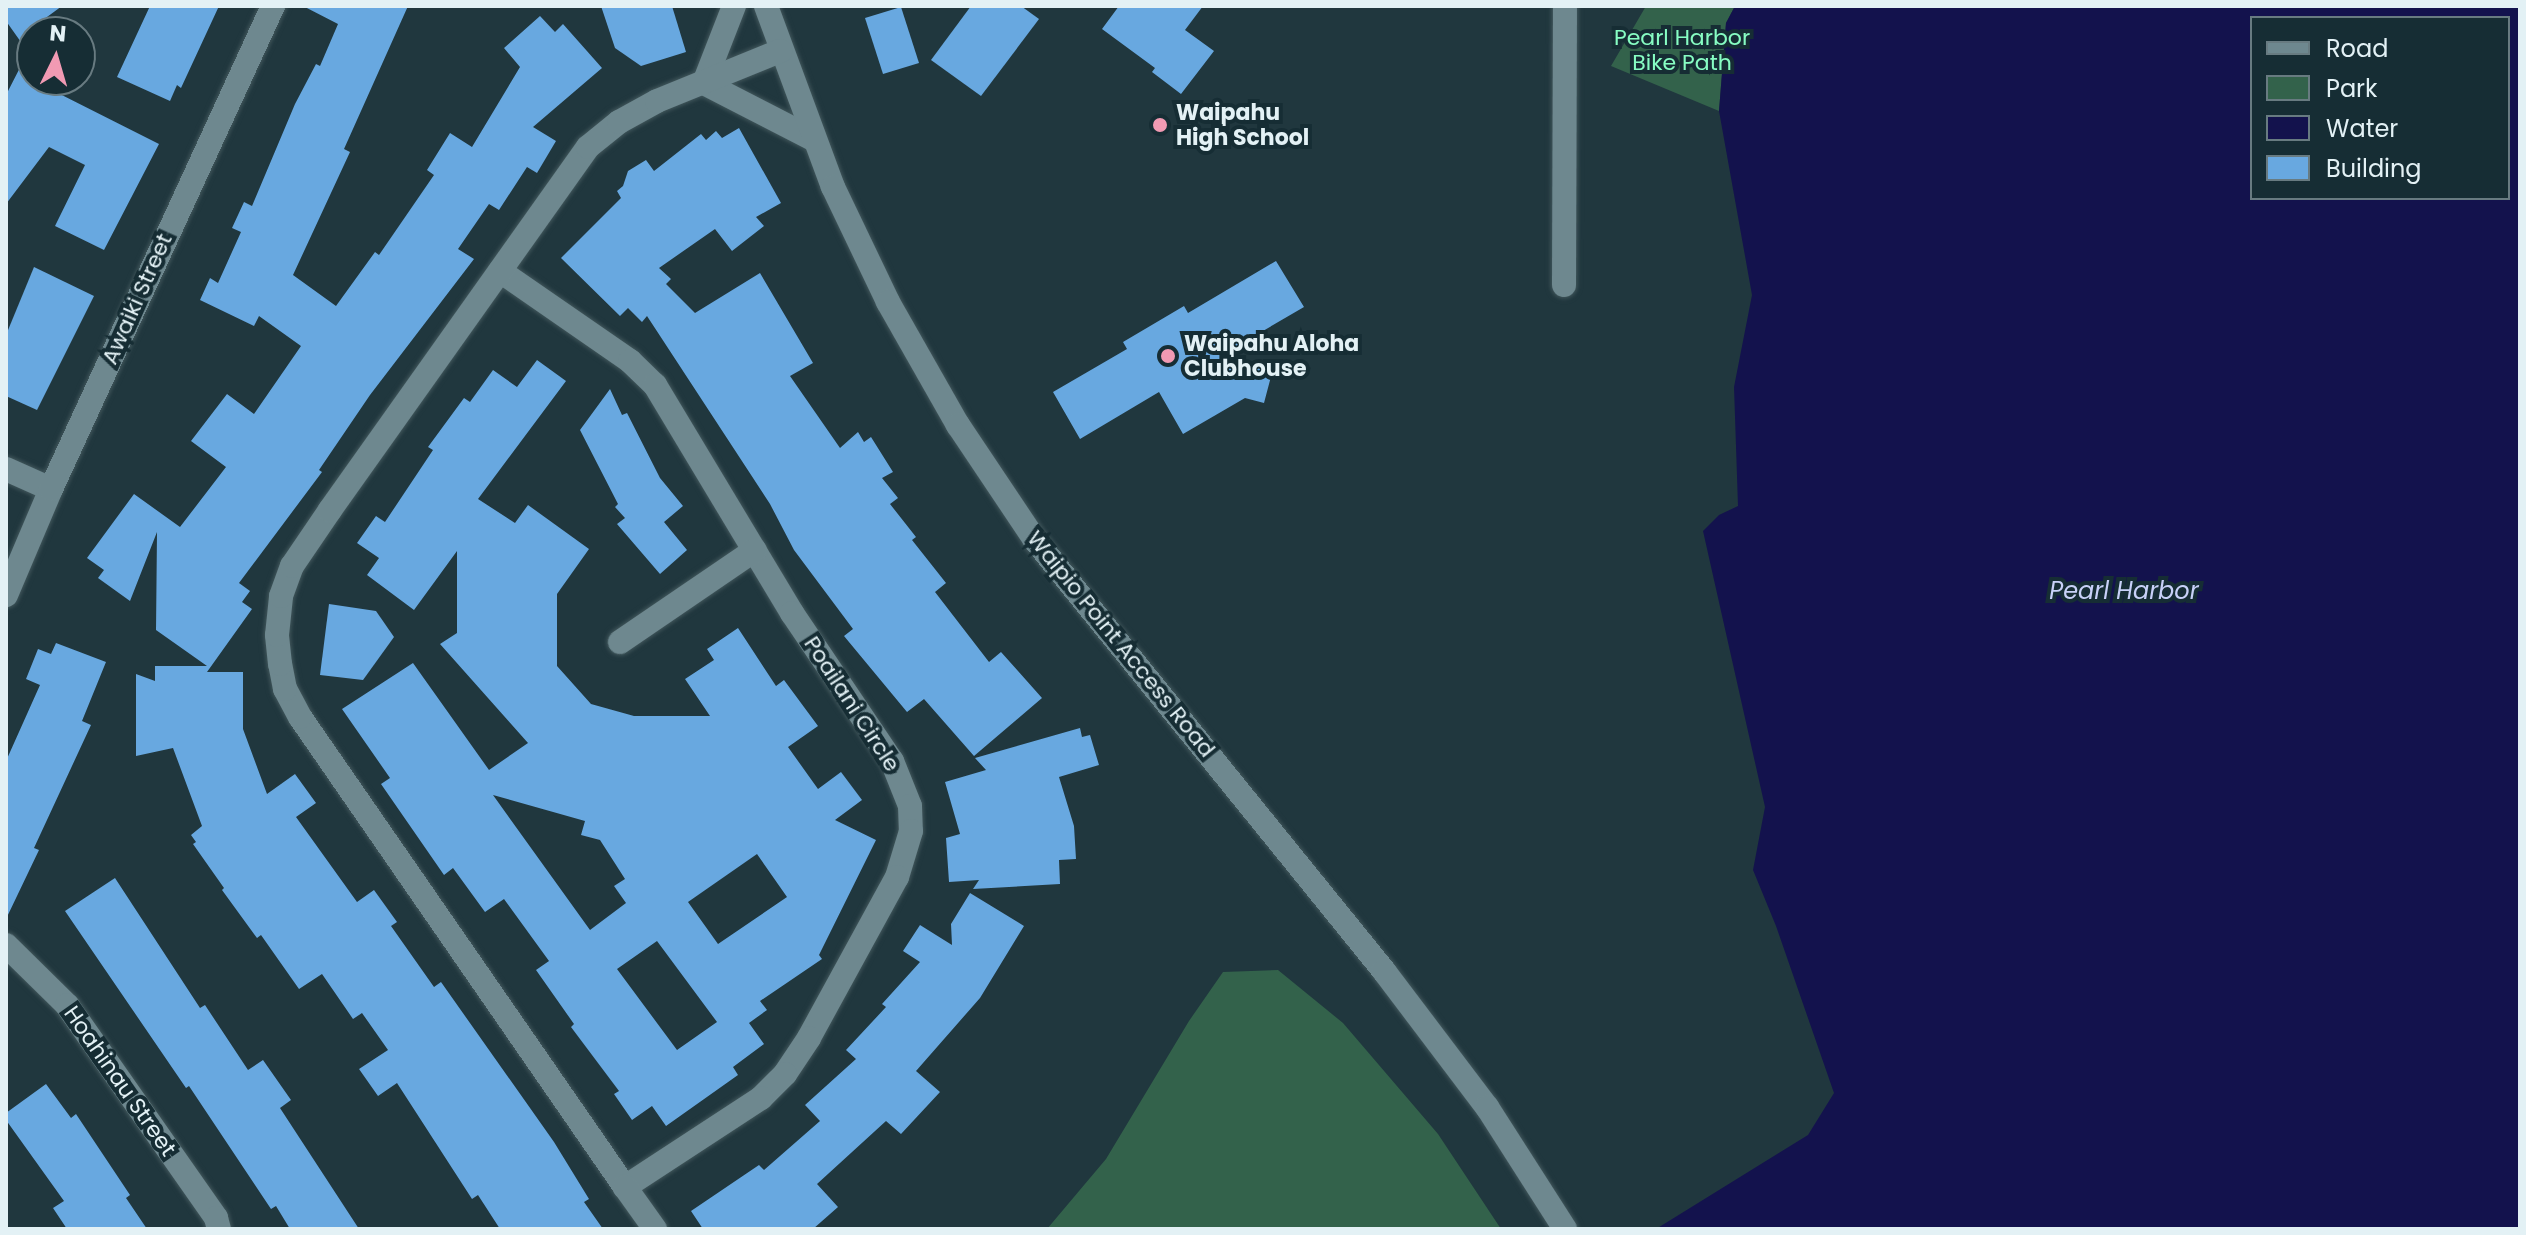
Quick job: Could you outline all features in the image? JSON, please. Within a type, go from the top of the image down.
[{"type":"street","name":"Awaiki Street","points":[[6,595],[51,489],[273,6]]},
{"type":"street","points":[[704,83],[734,6]]},
{"type":"street","name":"Waipio Point Access Road","points":[[766,6],[813,139],[888,302],[958,425],[1035,540],[1384,971],[1487,1107],[1565,1229]]},
{"type":"street","points":[[1564,285],[1565,6]]},
{"type":"street","points":[[655,1229],[300,717],[285,689],[280,664],[277,635],[281,596],[292,566],[588,147],[619,122],[657,101],[780,51]]},
{"type":"street","points":[[704,83],[813,139]]},
{"type":"street","name":"Poailani Circle","points":[[500,271],[630,361],[655,385],[792,613],[892,761],[910,806],[911,831],[897,877],[809,1038],[785,1074],[761,1098],[625,1187]]},
{"type":"street","points":[[6,469],[51,489]]},
{"type":"street","points":[[620,642],[755,550]]},
{"type":"street","name":"Hoahinau Street","points":[[6,945],[67,1005],[216,1218],[219,1229]]},
{"type":"green space","name":"Pearl Harbor Bike Path","points":[[1646,6],[1735,6],[1726,23],[1719,111],[1611,66]]},
{"type":"green space","points":[[1278,970],[1343,1023],[1438,1134],[1501,1229],[1047,1229],[1106,1159],[1189,1021],[1223,972]]},
{"type":"water","name":"Pearl Harbor","points":[[1735,6],[2520,6],[2520,1229],[1656,1229],[1808,1135],[1834,1093],[1776,926],[1753,870],[1765,807],[1703,531],[1719,515],[1738,506],[1734,387],[1752,295],[1719,111],[1726,23]]},
{"type":"building","points":[[6,6],[62,6],[48,16],[16,16],[16,35],[6,21]]},
{"type":"building","points":[[150,6],[219,6],[181,88],[177,85],[170,101],[117,77]]},
{"type":"building","points":[[303,6],[408,6],[344,149],[350,152],[293,275],[336,306],[375,252],[379,255],[434,175],[427,170],[450,133],[472,147],[520,67],[504,48],[540,16],[555,32],[563,24],[602,68],[533,127],[556,141],[537,173],[527,167],[499,210],[489,204],[458,249],[474,259],[370,395],[319,470],[322,472],[239,583],[250,591],[242,602],[252,609],[207,672],[243,672],[243,729],[267,794],[295,774],[316,803],[296,817],[357,902],[374,890],[397,922],[391,926],[434,987],[441,982],[554,1142],[589,1199],[584,1202],[603,1229],[500,1229],[478,1195],[472,1199],[397,1083],[378,1096],[359,1069],[388,1050],[362,1013],[353,1019],[322,974],[299,989],[261,935],[257,938],[222,890],[224,888],[193,844],[196,842],[191,835],[202,826],[173,748],[136,756],[136,674],[155,681],[155,666],[207,666],[156,630],[157,532],[130,601],[98,578],[104,570],[87,558],[134,494],[180,527],[226,467],[191,441],[227,394],[254,414],[301,346],[259,316],[254,326],[200,300],[210,278],[218,283],[241,232],[232,228],[244,202],[252,206],[295,104],[316,64],[320,66],[338,24]]},
{"type":"building","points":[[601,6],[672,6],[686,52],[641,66],[615,48]]},
{"type":"building","points":[[971,6],[1021,6],[1039,19],[981,96],[931,60]]},
{"type":"building","points":[[1119,6],[1203,6],[1185,30],[1214,51],[1181,94],[1152,72],[1155,68],[1102,29]]},
{"type":"building","points":[[901,7],[919,63],[883,74],[865,18]]},
{"type":"building","points":[[16,75],[16,96],[64,96],[159,144],[104,250],[55,226],[85,165],[49,147],[6,204],[6,95]]},
{"type":"building","points":[[739,128],[781,203],[756,217],[764,226],[732,251],[715,229],[659,268],[671,279],[666,284],[695,313],[760,273],[813,363],[790,376],[840,448],[858,432],[864,442],[871,437],[893,472],[882,478],[898,498],[890,504],[916,537],[912,540],[946,583],[935,592],[989,662],[1001,652],[1042,698],[974,756],[924,699],[907,712],[844,636],[853,629],[794,550],[770,504],[647,316],[642,322],[628,308],[620,316],[561,258],[621,198],[617,191],[623,186],[628,171],[646,160],[654,171],[701,134],[706,140],[716,131],[722,138]]},
{"type":"building","name":"Waipahu Aloha Clubhouse","points":[[1276,261],[1304,307],[1220,356],[1273,369],[1264,403],[1245,398],[1183,434],[1159,392],[1080,439],[1053,392],[1127,349],[1123,342],[1184,306],[1188,313]]},
{"type":"building","points":[[34,267],[94,296],[37,410],[6,396],[6,335]]},
{"type":"building","points":[[537,360],[566,381],[478,499],[515,523],[528,505],[589,549],[557,594],[557,666],[591,704],[634,716],[710,716],[685,679],[714,660],[707,649],[738,628],[776,686],[784,680],[818,726],[788,747],[818,789],[841,772],[862,800],[835,820],[876,840],[819,955],[822,959],[760,1001],[767,1010],[749,1023],[764,1044],[733,1067],[738,1075],[666,1126],[652,1106],[632,1120],[614,1094],[619,1091],[571,1027],[574,1024],[536,970],[549,961],[504,899],[485,912],[453,868],[444,875],[381,784],[390,778],[342,709],[413,663],[489,770],[528,743],[440,644],[457,633],[457,551],[414,610],[367,575],[379,558],[357,543],[376,516],[385,522],[433,450],[428,447],[464,398],[470,402],[493,370],[517,387]],"holes":[[[493,795],[585,821],[581,835],[600,840],[625,879],[614,886],[626,903],[590,930]],[[757,854],[787,897],[718,944],[688,902]],[[657,941],[717,1022],[677,1050],[617,969]]]},
{"type":"building","points":[[610,389],[622,415],[627,413],[660,478],[683,506],[664,522],[687,550],[660,574],[617,524],[625,518],[615,507],[618,504],[580,430]]},
{"type":"building","points":[[329,604],[376,611],[394,637],[363,680],[320,675]]},
{"type":"building","points":[[56,643],[106,662],[82,721],[91,725],[34,848],[39,850],[6,919],[6,761],[40,685],[26,679],[38,649],[51,654]]},
{"type":"building","points":[[1080,728],[1082,737],[1090,735],[1099,765],[1059,777],[1074,826],[1076,859],[1059,860],[1060,884],[973,889],[979,880],[949,882],[946,838],[960,834],[945,782],[986,770],[975,758]]},
{"type":"building","points":[[115,878],[200,1008],[205,1005],[248,1070],[263,1060],[291,1100],[280,1108],[359,1229],[290,1229],[276,1206],[271,1209],[189,1086],[186,1088],[65,911]]},
{"type":"building","points":[[970,893],[1024,926],[980,998],[916,1071],[940,1092],[901,1134],[886,1121],[817,1184],[838,1207],[813,1229],[703,1229],[691,1211],[759,1165],[764,1170],[820,1121],[805,1105],[856,1059],[846,1050],[886,1007],[882,1004],[920,962],[903,951],[920,925],[952,945],[951,924]]},
{"type":"building","points":[[46,1084],[71,1118],[76,1114],[130,1195],[126,1198],[147,1229],[67,1229],[53,1208],[64,1201],[6,1120],[6,1113]]},
{"type":"place","name":"Waipahu High School","points":[[1160,125]]},
{"type":"place","name":"Waipahu Aloha Clubhouse","points":[[1168,356]]}]
